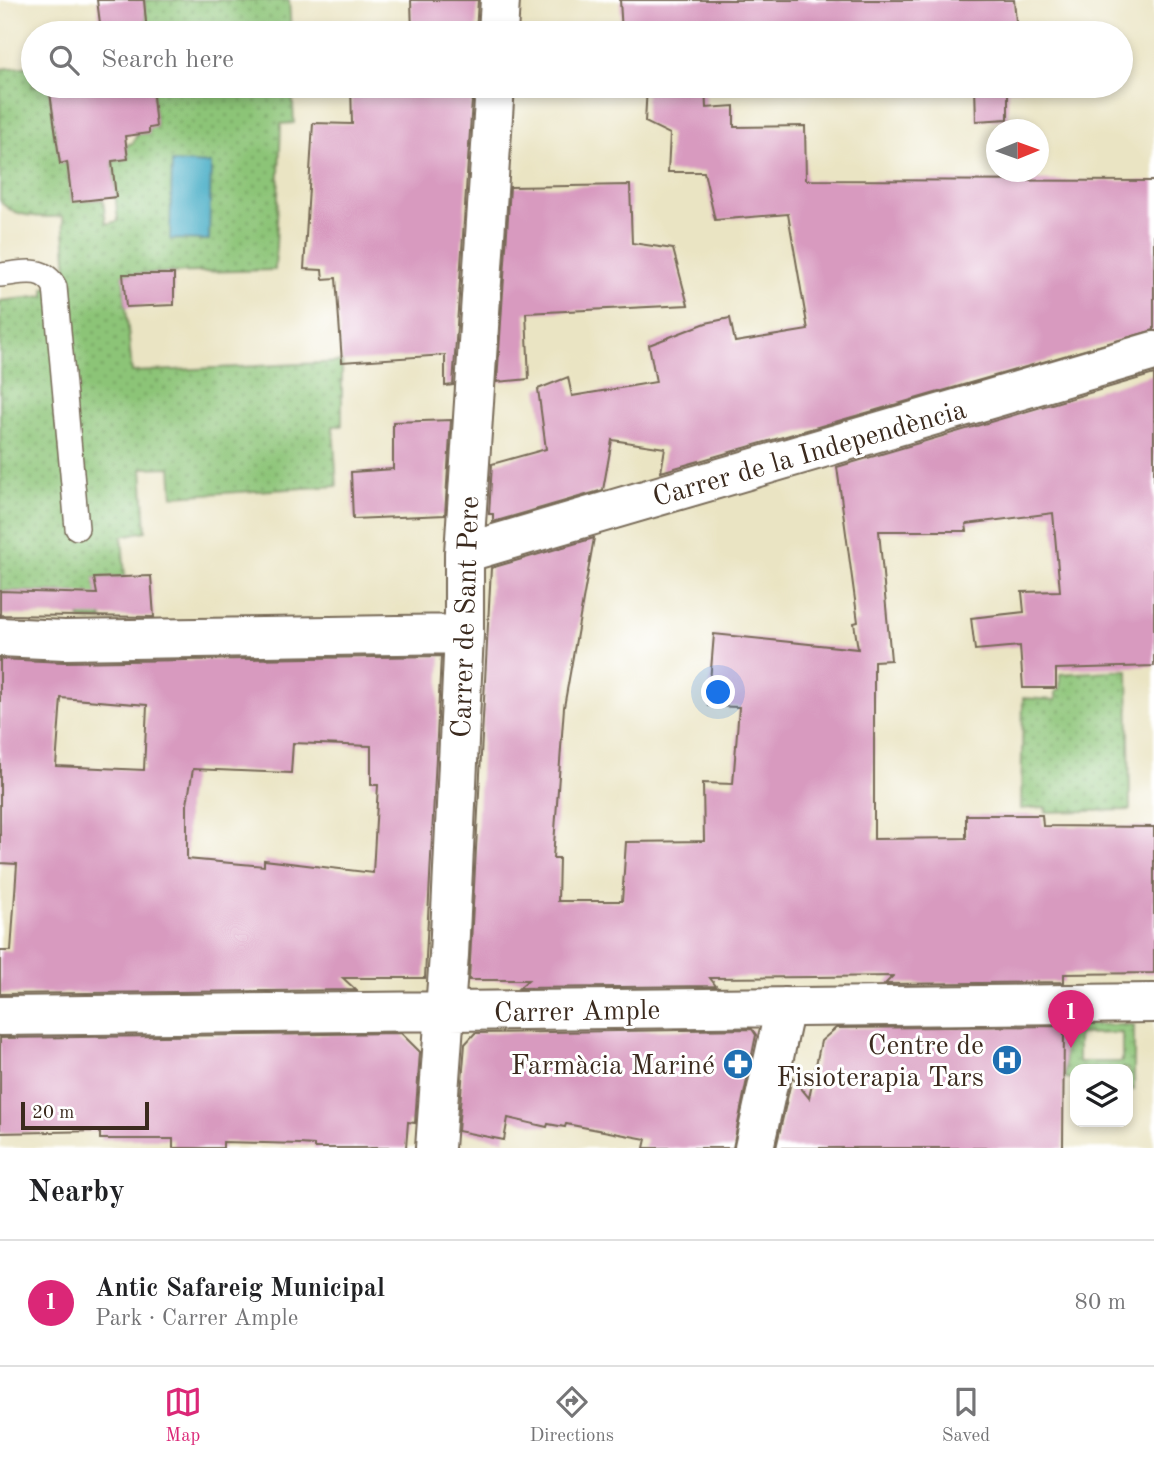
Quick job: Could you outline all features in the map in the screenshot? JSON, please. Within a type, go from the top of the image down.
[{"type":"street","points":[[499,21],[500,0]]},
{"type":"street","name":"Carrer de Sant Pere","points":[[435,1148],[446,1009],[464,634],[464,553],[494,98]]},
{"type":"street","name":"Carrer de la Independència","points":[[464,553],[1154,351]]},
{"type":"street","points":[[0,637],[64,640],[464,634]]},
{"type":"street","name":"Carrer Ample","points":[[0,1016],[1154,1003]]},
{"type":"street","points":[[754,1148],[785,1007]]},
{"type":"lane","points":[[1,271],[38,271],[49,275],[55,287],[77,528]]},
{"type":"green space","points":[[144,0],[289,0],[290,21],[146,21]]},
{"type":"green space","points":[[21,67],[21,98],[51,98],[60,164],[67,162],[72,201],[103,199],[106,224],[118,221],[112,161],[128,159],[126,145],[133,143],[137,134],[149,133],[149,128],[156,127],[153,98],[293,98],[294,123],[281,124],[275,270],[123,274],[132,372],[342,362],[342,426],[333,426],[337,486],[173,496],[171,467],[142,468],[146,531],[122,536],[125,577],[95,578],[102,620],[80,619],[75,593],[0,591],[0,301],[45,296],[44,288],[68,286],[63,216],[38,217],[20,214],[0,200],[0,69]]},
{"type":"green space","points":[[1128,670],[1130,810],[1046,812],[1045,807],[1021,809],[1023,698],[1056,700],[1056,691],[1060,690],[1060,674]]},
{"type":"green space","points":[[1064,1024],[1134,1025],[1134,1090],[1133,1064],[1070,1064],[1070,1078],[1065,1078]],"holes":[[[1122,1033],[1122,1062],[1078,1062],[1078,1034]]]},
{"type":"water","points":[[172,162],[211,164],[209,240],[170,239]]},
{"type":"building","points":[[97,0],[144,0],[146,21],[100,21]]},
{"type":"building","points":[[411,0],[478,0],[477,21],[412,21]]},
{"type":"building","points":[[620,0],[1014,0],[1016,21],[621,21]]},
{"type":"building","points":[[51,98],[153,98],[156,127],[149,128],[149,133],[125,136],[128,159],[112,161],[116,197],[72,202],[67,162],[60,164]]},
{"type":"building","points":[[351,98],[472,98],[453,385],[445,386],[445,355],[342,362],[336,278],[323,279],[322,270],[304,269],[313,123],[352,124]]},
{"type":"building","points":[[646,98],[706,98],[706,108],[734,106],[734,127],[805,126],[806,180],[1154,181],[1154,330],[661,472],[665,448],[612,440],[603,490],[493,522],[493,514],[489,514],[492,464],[546,449],[538,389],[568,377],[572,396],[656,382],[649,345],[706,323],[730,318],[735,342],[808,330],[788,214],[715,220],[704,172],[668,172],[670,134],[645,122]]},
{"type":"building","points":[[975,98],[1008,98],[1008,119],[976,121]]},
{"type":"building","points":[[630,185],[632,243],[673,249],[688,305],[526,313],[529,379],[497,382],[510,187]]},
{"type":"building","points":[[123,274],[174,274],[174,305],[126,307]]},
{"type":"building","points":[[1154,374],[1154,666],[1056,669],[1056,688],[1023,688],[1020,646],[975,650],[971,618],[1024,612],[1022,592],[1060,591],[1053,513],[966,524],[967,531],[879,531],[891,660],[874,661],[874,839],[966,838],[966,815],[1042,815],[1043,826],[1154,827],[1154,973],[1064,974],[1064,982],[885,984],[893,976],[710,978],[716,986],[519,988],[528,980],[469,980],[491,568],[594,538],[564,707],[553,858],[559,858],[558,901],[622,901],[626,842],[704,841],[703,783],[733,784],[739,707],[708,706],[714,634],[858,649],[854,623],[858,622],[837,467]]},
{"type":"building","points":[[451,420],[445,515],[353,519],[351,472],[393,469],[393,422]]},
{"type":"building","points":[[151,576],[154,617],[0,615],[0,591],[97,594],[94,578]]},
{"type":"building","points":[[441,656],[425,978],[343,978],[356,990],[0,994],[0,951],[11,951],[17,864],[0,863],[0,659],[64,662]],"holes":[[[61,698],[147,705],[144,770],[56,766]],[[293,743],[371,746],[371,785],[378,785],[373,873],[264,860],[264,866],[187,859],[187,804],[193,769],[291,773]]]},
{"type":"building","points":[[1064,1026],[1063,1148],[776,1148],[792,1077],[809,1098],[821,1041],[836,1028]]},
{"type":"building","points":[[752,1029],[756,1035],[733,1148],[644,1148],[646,1139],[566,1124],[565,1127],[548,1124],[547,1127],[508,1118],[504,1140],[458,1131],[465,1044],[475,1033]]},
{"type":"building","points":[[401,1033],[420,1052],[415,1123],[408,1122],[406,1148],[314,1148],[314,1145],[299,1144],[223,1142],[223,1148],[173,1148],[173,1139],[100,1139],[100,1131],[0,1133],[0,1038]]},
{"type":"place","name":"Antic Safareig Municipal","points":[[1071,1048]]},
{"type":"place","name":"Centre de Fisioterapia Tars","points":[[1007,1060]]},
{"type":"place","name":"Farmàcia Mariné","points":[[738,1064]]}]
